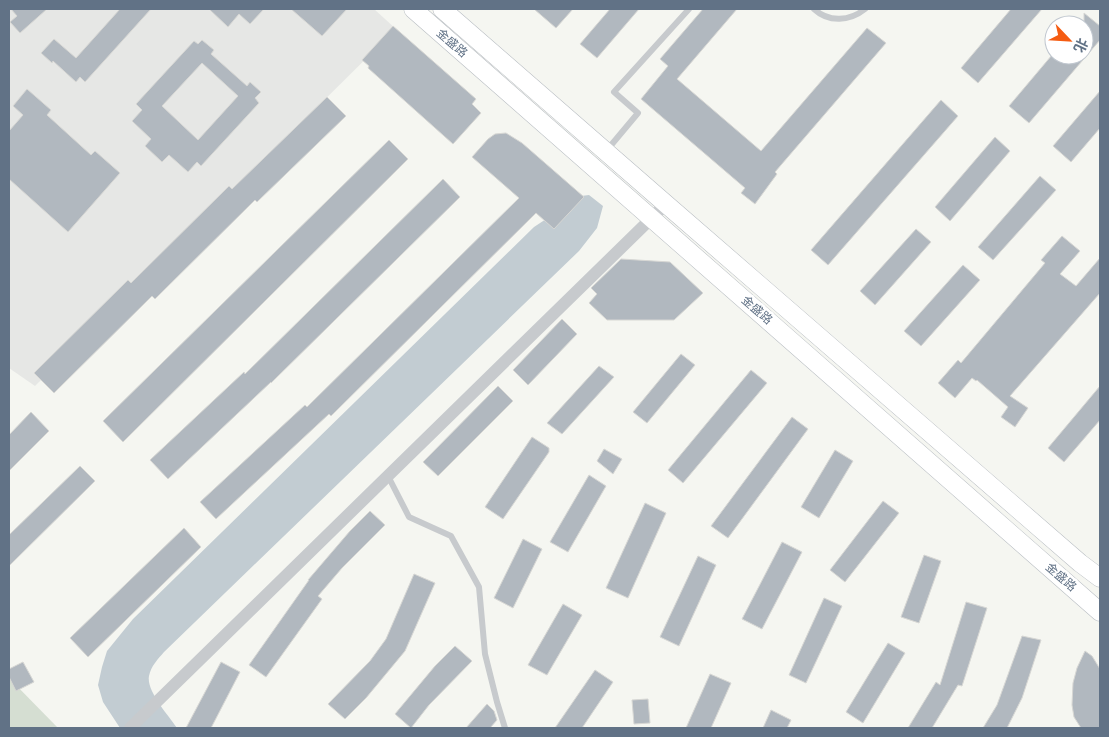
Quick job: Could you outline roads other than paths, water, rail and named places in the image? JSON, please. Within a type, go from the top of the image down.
[{"type":"street","name":"金盛路","points":[[413,9],[1100,612]]},
{"type":"street","name":"金盛路","points":[[442,9],[1065,550],[1100,578]]},
{"type":"street","points":[[130,728],[666,204]]},
{"type":"lane","points":[[606,152],[638,113],[614,92],[689,9]]},
{"type":"lane","points":[[814,9],[828,18],[843,19],[857,15],[865,9]]},
{"type":"lane","points":[[388,476],[409,517],[451,536],[479,587],[485,654],[505,728]]}]
